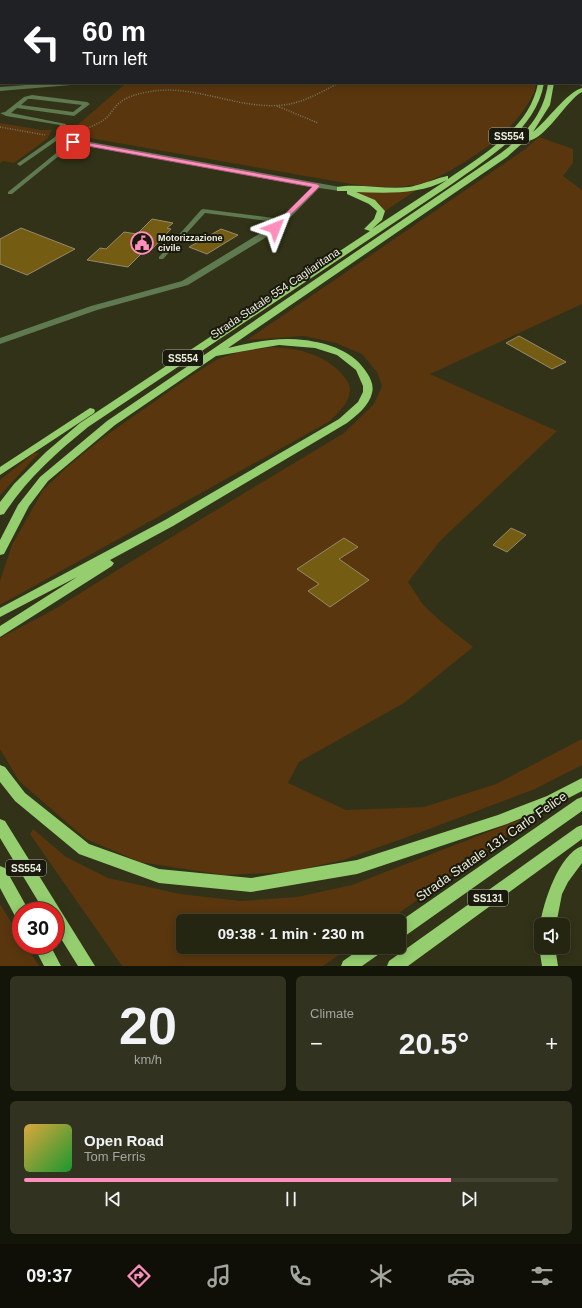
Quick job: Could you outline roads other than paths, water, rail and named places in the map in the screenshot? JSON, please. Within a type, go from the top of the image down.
[{"type":"highway","name":"Strada Statale 554 Cagliaritana","points":[[0,511],[8,497],[37,465],[84,425],[131,392],[459,175],[504,140],[529,114],[538,101],[541,84]]},
{"type":"highway","name":"Strada Statale 554 Cagliaritana","points":[[0,551],[24,505],[44,479],[111,423],[521,142],[541,116],[548,104],[551,84]]},
{"type":"highway","points":[[521,142],[537,133],[561,109],[574,93],[581,88]]},
{"type":"highway","points":[[340,189],[404,189],[435,183],[450,175],[459,175]]},
{"type":"highway","points":[[340,189],[368,199],[379,207],[381,214],[378,220],[368,229],[371,234]]},
{"type":"highway","points":[[0,632],[169,523],[343,420],[359,409],[367,393],[368,382],[363,372],[355,363],[343,355],[315,345],[278,342],[211,354]]},
{"type":"highway","points":[[0,472],[91,411],[131,392]]},
{"type":"highway","points":[[0,613],[169,523]]},
{"type":"highway","points":[[0,771],[20,797],[84,849],[159,876],[251,885],[364,865],[502,820],[552,800],[582,784]]},
{"type":"highway","name":"Strada Statale 131 Carlo Felice","points":[[406,926],[582,802]]},
{"type":"highway","name":"SS554","points":[[0,825],[47,902]]},
{"type":"highway","name":"SS131","points":[[395,966],[582,831]]},
{"type":"highway","points":[[548,918],[549,908],[564,872],[582,852]]},
{"type":"highway","name":"SS554","points":[[0,873],[16,902]]},
{"type":"highway","points":[[64,930],[86,966]]},
{"type":"highway","points":[[46,954],[53,966]]},
{"type":"highway","points":[[349,966],[366,954]]},
{"type":"highway","points":[[548,954],[550,966]]},
{"type":"street","points":[[57,138],[340,189]]},
{"type":"street","points":[[0,341],[94,308],[185,283],[275,228],[317,186]]},
{"type":"lane","points":[[0,89],[49,84]]},
{"type":"lane","points":[[3,113],[16,106],[26,98],[32,97],[87,104],[74,114],[16,106]]},
{"type":"lane","points":[[3,113],[63,124],[57,138],[20,164]]},
{"type":"lane","points":[[10,193],[70,141]]},
{"type":"lane","points":[[161,258],[203,211],[282,221]]},
{"type":"place","name":"Motorizzazione civile","points":[[142,243]]}]
